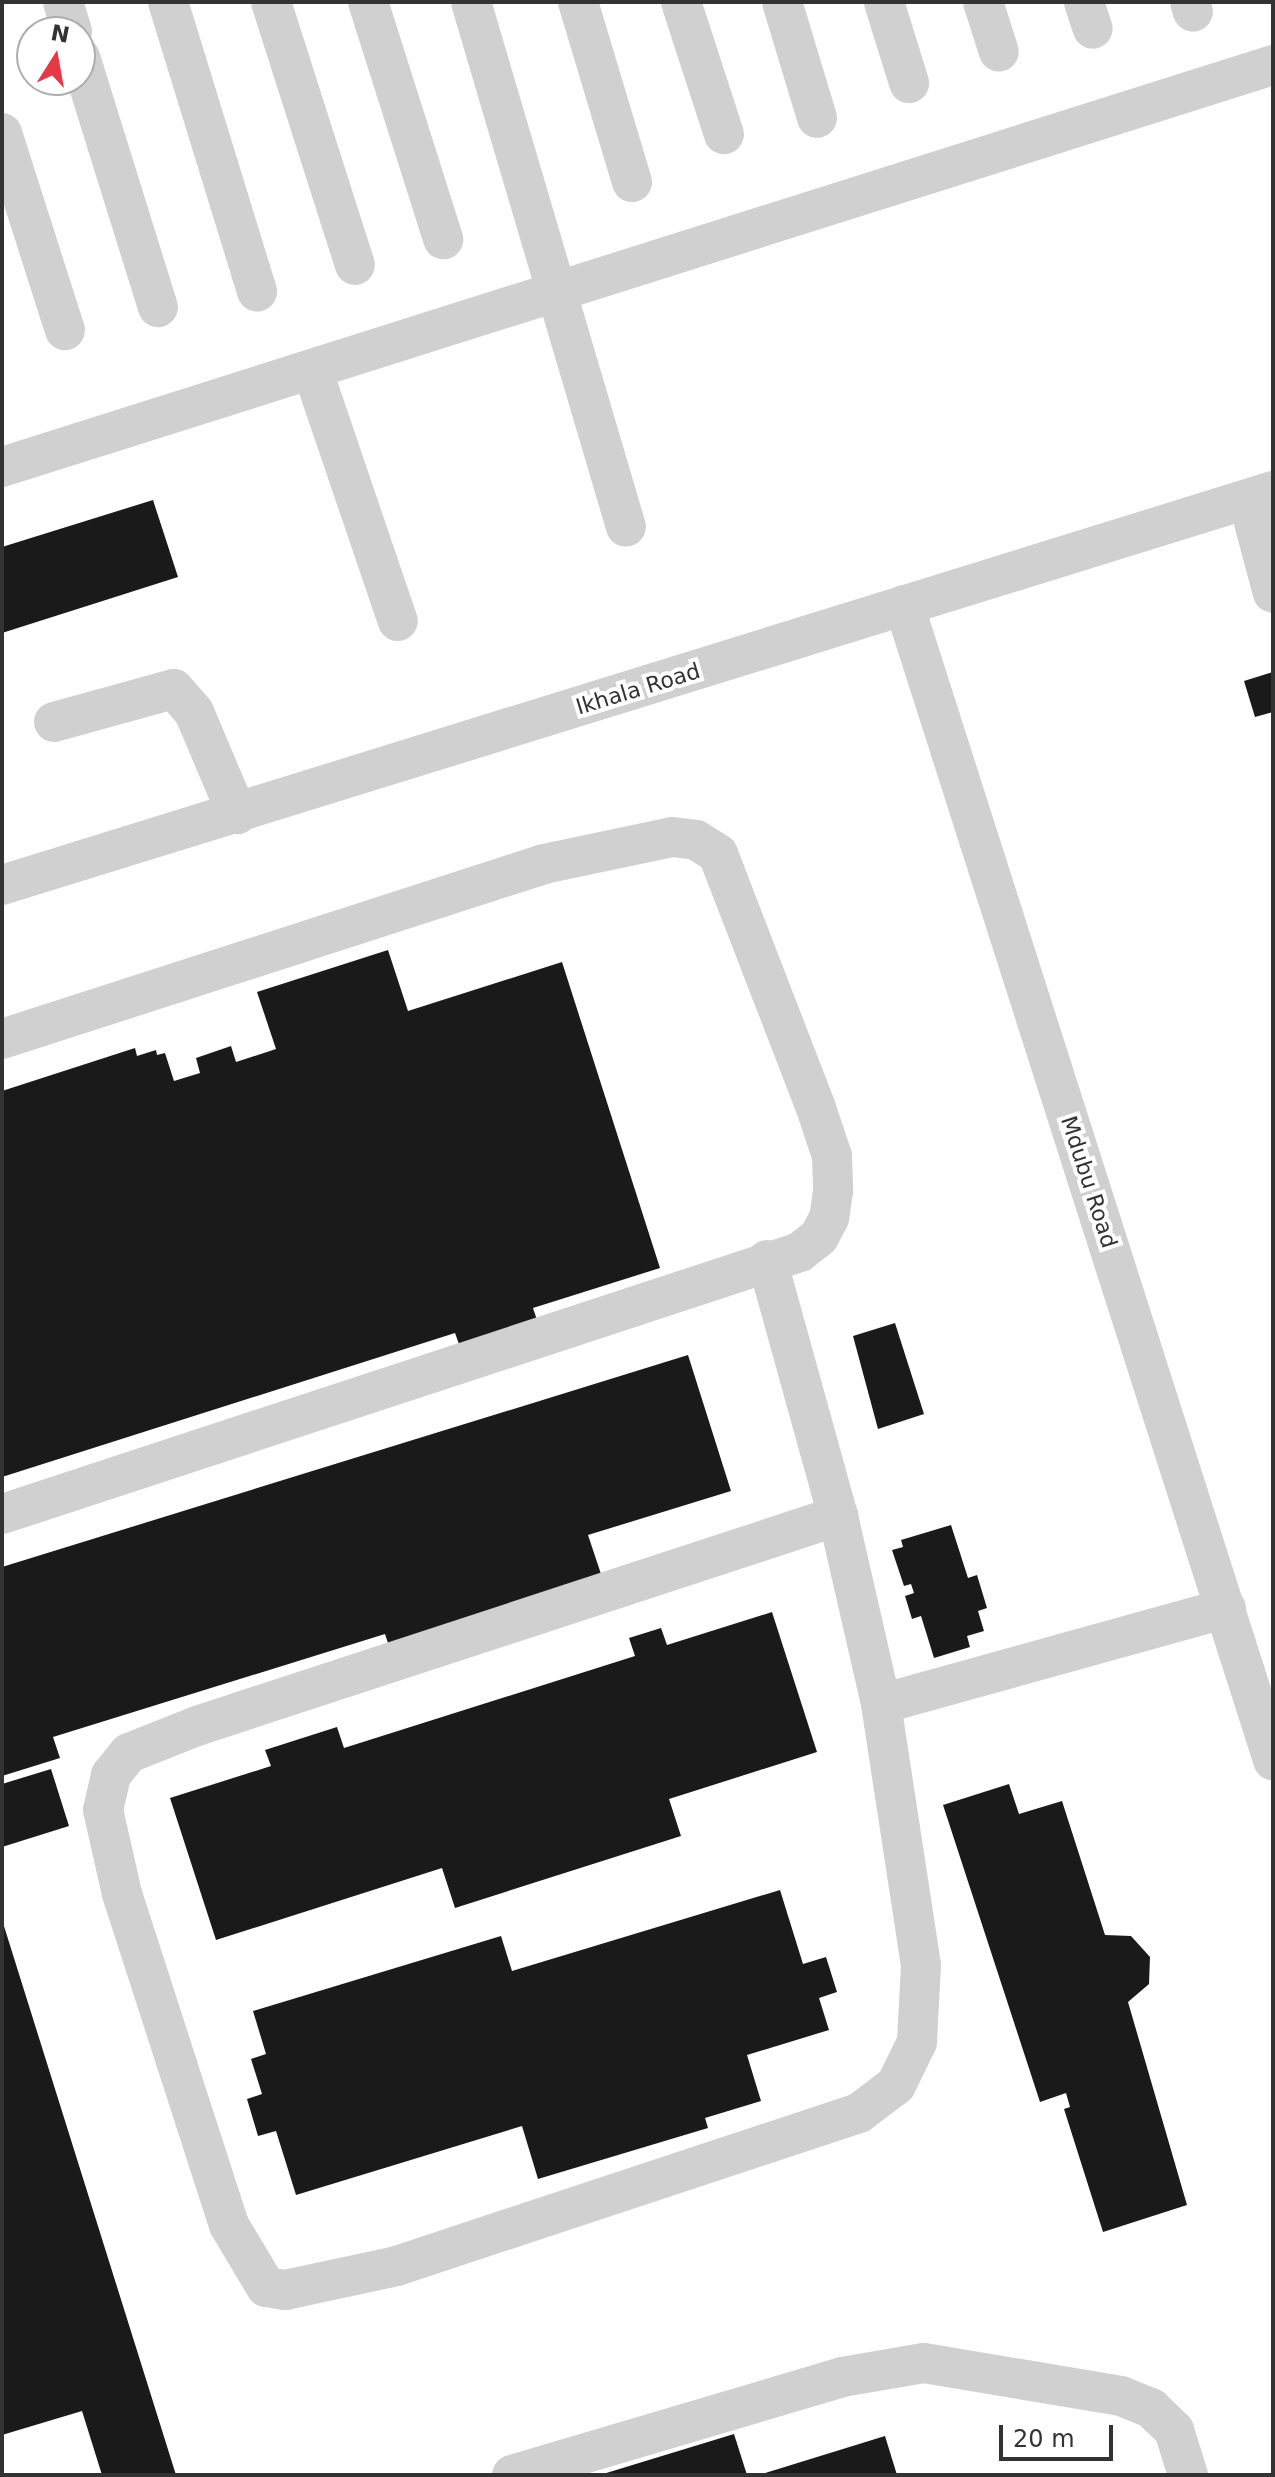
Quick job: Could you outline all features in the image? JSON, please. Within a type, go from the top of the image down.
[{"type":"lane","points":[[168,2],[257,292]]},
{"type":"lane","points":[[271,2],[355,265]]},
{"type":"lane","points":[[368,2],[443,239]]},
{"type":"lane","points":[[471,2],[560,291],[626,527]]},
{"type":"lane","points":[[578,2],[632,182]]},
{"type":"lane","points":[[681,2],[724,134]]},
{"type":"lane","points":[[782,2],[817,118]]},
{"type":"lane","points":[[884,2],[909,83]]},
{"type":"lane","points":[[983,2],[999,52]]},
{"type":"lane","points":[[2,467],[313,372],[1273,65]]},
{"type":"lane","points":[[92,96],[158,307]]},
{"type":"lane","points":[[2,133],[65,330]]},
{"type":"lane","points":[[313,372],[398,621]]},
{"type":"lane","points":[[1260,496],[1273,593]]},
{"type":"lane","name":"Ikhala Road","points":[[2,885],[1260,496]]},
{"type":"lane","name":"Mdubu Road","points":[[904,605],[1273,1760]]},
{"type":"lane","points":[[54,722],[174,689],[194,712],[237,814]]},
{"type":"lane","points":[[2,1039],[544,864],[672,837],[696,840],[718,854],[832,1156],[829,1218],[819,1237],[800,1252],[767,1260],[2,1514]]},
{"type":"lane","points":[[767,1260],[838,1516],[881,1704],[923,2001],[917,2042],[896,2085],[859,2113],[412,2262],[285,2290],[266,2287],[229,2225],[122,1894],[103,1810],[111,1775],[129,1753],[197,1726],[838,1516]]},
{"type":"lane","points":[[881,1704],[1226,1608]]},
{"type":"lane","points":[[512,2475],[842,2377],[924,2363],[1121,2396],[1151,2408],[1174,2430],[1188,2475]]},
{"type":"building","points":[[153,500],[178,577],[2,633],[2,547]]},
{"type":"building","points":[[1273,672],[1273,712],[1255,717],[1244,681]]},
{"type":"building","points":[[388,950],[408,1011],[562,962],[660,1268],[533,1308],[538,1323],[460,1347],[455,1333],[2,1477],[2,1091],[135,1048],[137,1056],[156,1050],[157,1055],[165,1053],[174,1081],[200,1073],[196,1058],[231,1046],[236,1062],[276,1049],[257,992]]},
{"type":"building","points":[[895,1323],[924,1414],[878,1429],[853,1336]]},
{"type":"building","points":[[688,1355],[731,1491],[588,1535],[602,1577],[388,1643],[385,1634],[53,1737],[60,1758],[2,1776],[2,1567]]},
{"type":"building","points":[[951,1525],[968,1578],[977,1575],[987,1608],[978,1611],[984,1631],[967,1636],[970,1647],[934,1658],[921,1616],[912,1619],[905,1596],[914,1593],[911,1584],[904,1586],[892,1550],[903,1547],[901,1540]]},
{"type":"building","points":[[772,1612],[817,1752],[669,1799],[681,1836],[455,1908],[442,1868],[216,1940],[170,1798],[271,1766],[265,1750],[337,1727],[344,1748],[635,1656],[629,1638],[661,1628],[667,1645]]},
{"type":"building","points":[[51,1769],[69,1826],[2,1847],[2,1784]]},
{"type":"building","points":[[1009,1784],[1019,1814],[1062,1801],[1105,1935],[1131,1936],[1150,1957],[1149,1984],[1128,2002],[1187,2205],[1103,2232],[1064,2109],[1070,2107],[1066,2093],[1040,2102],[943,1805]]},
{"type":"building","points":[[780,1890],[803,1964],[826,1957],[837,1992],[819,1998],[829,2030],[747,2055],[761,2101],[705,2118],[708,2128],[538,2179],[522,2126],[296,2195],[276,2131],[258,2136],[247,2099],[262,2094],[251,2059],[266,2054],[253,2011],[501,1936],[512,1971]]},
{"type":"building","points":[[2,1923],[176,2475],[102,2475],[82,2411],[2,2435]]},
{"type":"building","points":[[734,2434],[747,2475],[603,2475],[603,2474]]},
{"type":"building","points":[[885,2436],[897,2475],[762,2475],[762,2474]]}]
